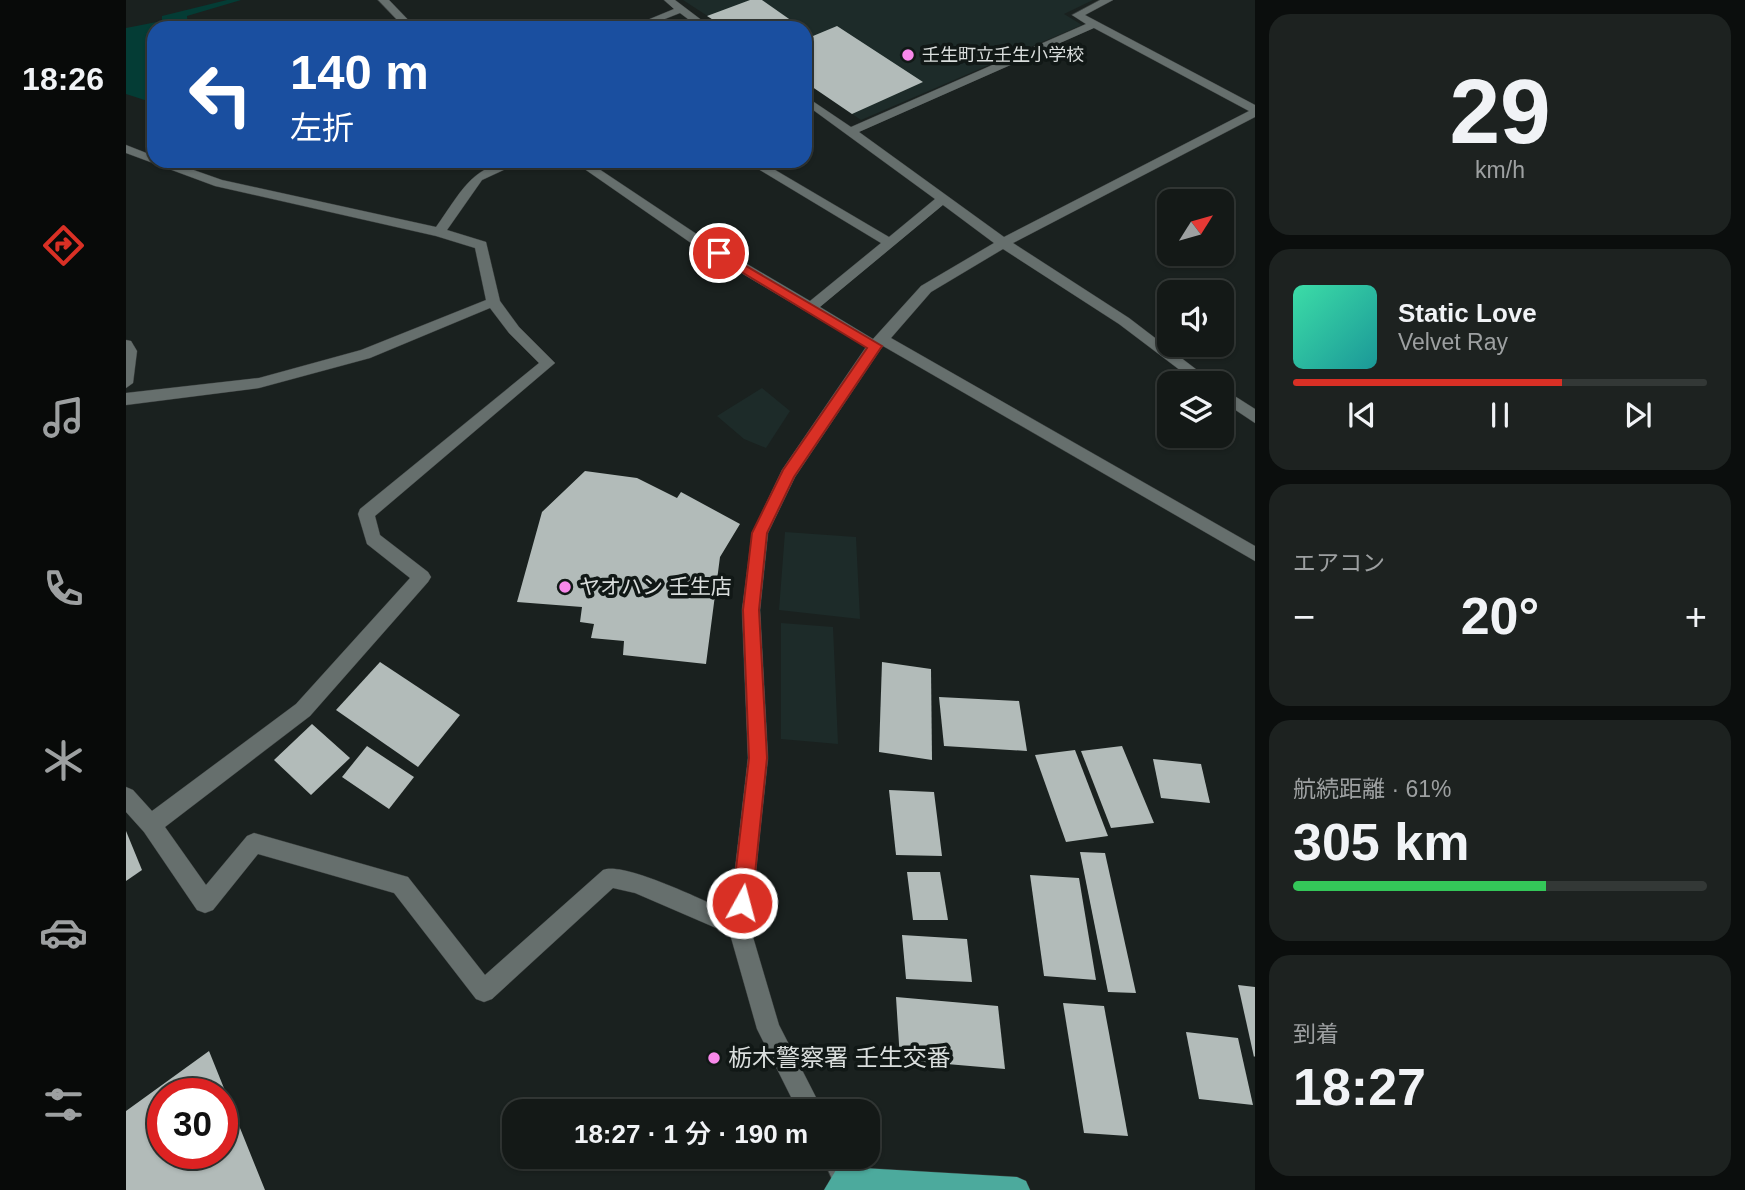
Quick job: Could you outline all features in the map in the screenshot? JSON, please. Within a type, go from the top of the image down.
[{"type":"main road","points":[[839,1175],[1017,1190]]},
{"type":"street","points":[[383,0],[404,21]]},
{"type":"street","points":[[669,0],[698,21]]},
{"type":"street","points":[[1108,0],[1077,15],[1255,111]]},
{"type":"street","points":[[651,21],[682,9]]},
{"type":"street","points":[[850,132],[1094,24]]},
{"type":"street","points":[[812,104],[1003,243],[1124,321],[1191,371]]},
{"type":"street","points":[[805,1099],[769,1029],[739,927],[758,758],[751,610],[760,533],[788,474],[878,343],[926,289],[1003,243],[1255,111]]},
{"type":"street","points":[[126,149],[147,158]]},
{"type":"street","points":[[151,825],[303,710],[422,578],[373,539],[366,514],[548,363],[514,330],[493,302],[481,245],[439,232],[219,183],[175,168]]},
{"type":"street","points":[[439,232],[478,177],[500,168]]},
{"type":"street","points":[[589,168],[696,240],[810,308],[878,343],[1255,554]]},
{"type":"street","points":[[763,168],[890,243]]},
{"type":"street","points":[[810,308],[943,200]]},
{"type":"street","points":[[126,399],[260,383],[365,354],[493,302]]},
{"type":"street","points":[[126,345],[130,351],[126,383]]},
{"type":"street","points":[[1234,402],[1255,417]]},
{"type":"street","points":[[126,797],[151,825],[205,902],[254,842],[401,884],[484,991],[610,877],[635,883],[739,927]]},
{"type":"shaded area","name":"壬生町立壬生小学校","points":[[683,0],[1093,0],[1064,14],[1082,25],[861,120],[812,87],[812,21],[715,21]]},
{"type":"shaded area","points":[[762,388],[790,411],[766,448],[744,439],[717,416]]},
{"type":"shaded area","points":[[785,532],[856,537],[860,619],[779,610]]},
{"type":"shaded area","points":[[781,623],[833,627],[838,744],[781,739]]},
{"type":"green space","points":[[227,0],[241,0],[187,16],[187,21],[162,21],[162,16]]},
{"type":"green space","points":[[147,24],[147,101],[126,94],[126,28]]},
{"type":"building","points":[[750,0],[762,0],[792,21],[715,21],[707,16]]},
{"type":"building","points":[[837,26],[923,82],[852,114],[812,87],[813,36]]},
{"type":"building","points":[[585,471],[637,478],[677,498],[681,492],[740,524],[720,557],[706,664],[623,655],[624,641],[591,638],[594,624],[580,622],[582,607],[517,602],[542,512]]},
{"type":"building","points":[[380,662],[460,715],[418,767],[336,710]]},
{"type":"building","points":[[882,662],[931,669],[932,760],[879,752]]},
{"type":"building","points":[[939,697],[1019,701],[1027,751],[944,746]]},
{"type":"building","points":[[312,724],[350,758],[311,795],[274,760]]},
{"type":"building","points":[[367,746],[414,777],[389,809],[342,777]]},
{"type":"building","points":[[1122,746],[1154,823],[1111,828],[1081,751]]},
{"type":"building","points":[[1075,750],[1108,836],[1066,842],[1035,755]]},
{"type":"building","points":[[1153,759],[1201,764],[1210,803],[1161,798]]},
{"type":"building","points":[[889,790],[934,792],[942,856],[896,855]]},
{"type":"building","points":[[126,831],[142,870],[126,881]]},
{"type":"building","points":[[1080,852],[1105,853],[1136,993],[1108,992]]},
{"type":"building","points":[[907,872],[940,872],[948,920],[913,920]]},
{"type":"building","points":[[1030,875],[1079,878],[1096,980],[1044,976]]},
{"type":"building","points":[[902,935],[967,939],[972,982],[906,979]]},
{"type":"building","points":[[1238,985],[1255,987],[1254,1057]]},
{"type":"building","points":[[896,997],[998,1006],[1005,1069],[900,1060]]},
{"type":"building","points":[[1063,1003],[1104,1006],[1128,1136],[1084,1133]]},
{"type":"building","points":[[1186,1032],[1238,1038],[1253,1105],[1199,1099]]},
{"type":"building","points":[[209,1051],[220,1078],[172,1078]]},
{"type":"building","points":[[147,1096],[147,1169],[238,1169],[238,1123],[265,1190],[126,1190],[126,1111]]},
{"type":"place","name":"壬生町立壬生小学校","points":[[908,55]]},
{"type":"place","name":"ヤオハン 壬生店","points":[[565,587]]},
{"type":"place","name":"栃木警察署 壬生交番","points":[[714,1058]]},
{"type":"route","points":[[719,253],[875,346],[788,474],[760,533],[751,610],[758,758],[742,903]]}]
